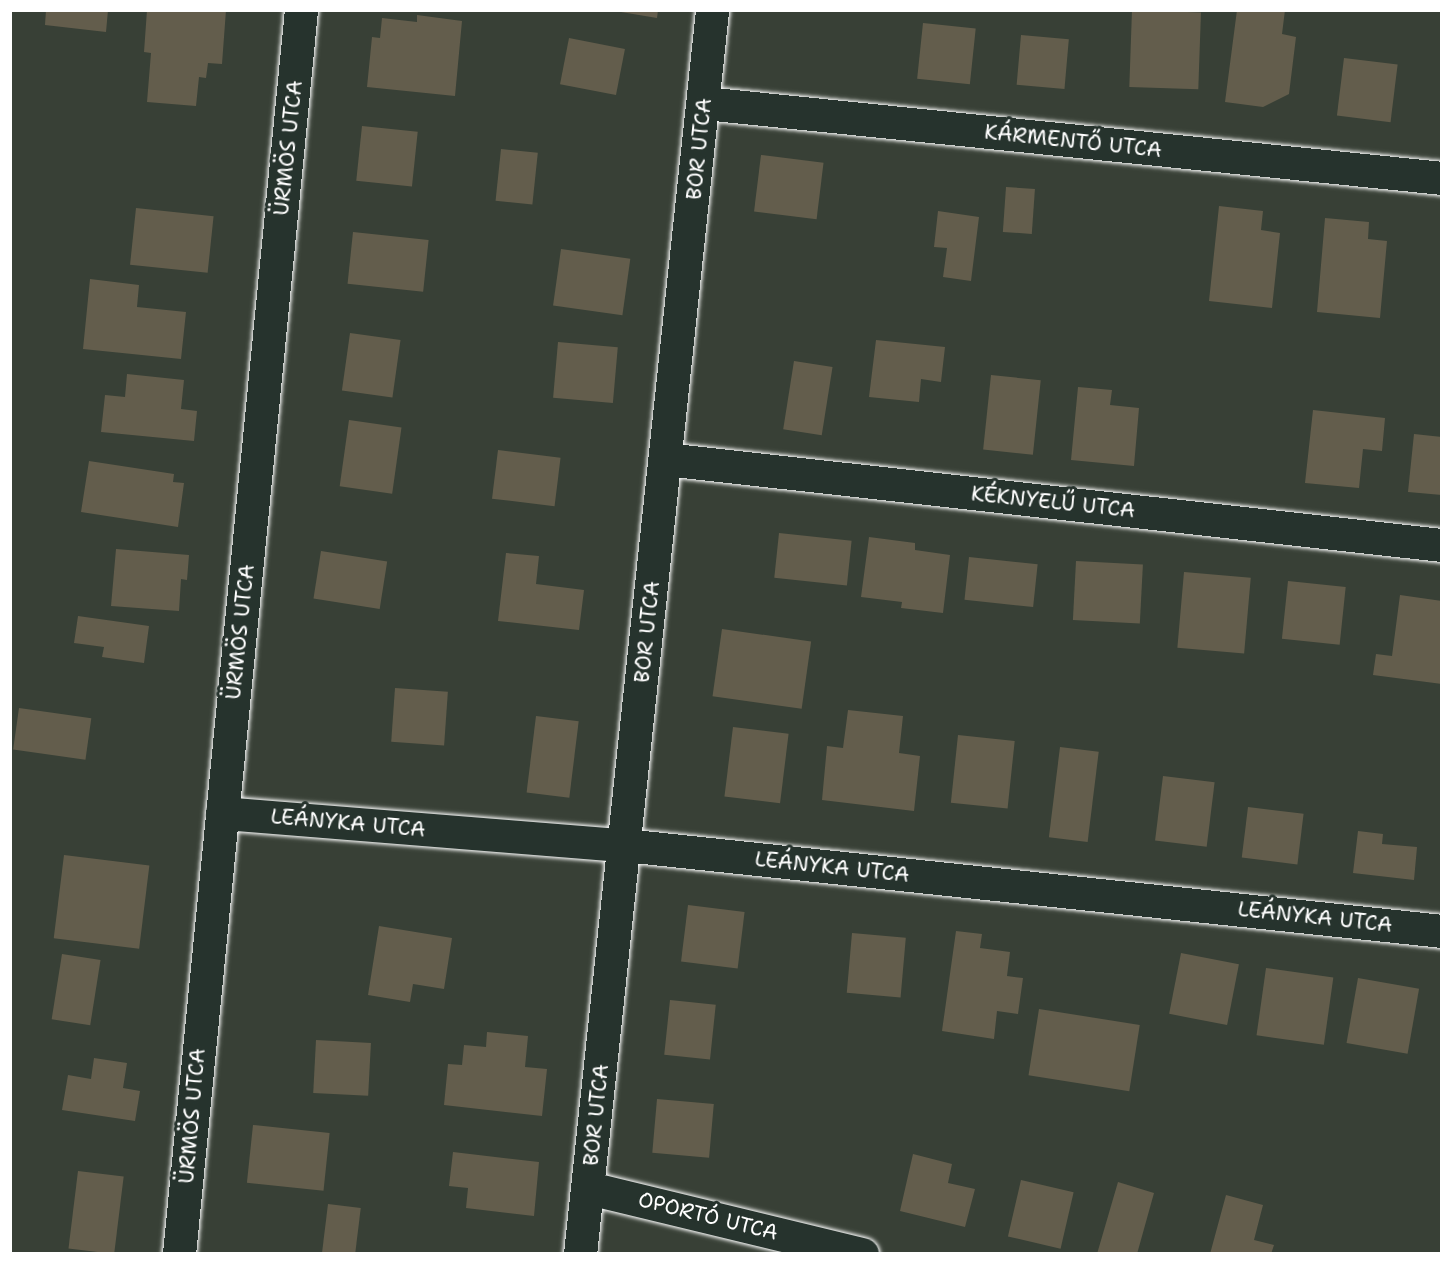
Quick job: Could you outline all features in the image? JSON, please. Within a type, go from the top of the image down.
[{"type":"street","name":"ÜRMÖS UTCA","points":[[179,1254],[301,10]]},
{"type":"street","name":"BOR UTCA","points":[[580,1254],[589,1188],[704,104],[712,10]]},
{"type":"street","name":"KÁRMENTŐ UTCA","points":[[704,104],[1442,178]]},
{"type":"street","name":"KÉKNYELŰ UTCA","points":[[665,459],[1442,545]]},
{"type":"street","name":"LEÁNYKA UTCA","points":[[222,813],[624,845],[1442,931]]},
{"type":"street","name":"OPORTÓ UTCA","points":[[589,1188],[862,1254]]},
{"type":"building","points":[[46,10],[108,10],[106,32],[45,25]]},
{"type":"building","points":[[147,10],[226,10],[222,64],[208,63],[206,78],[199,77],[196,106],[147,102],[151,53],[144,52]]},
{"type":"building","points":[[609,10],[658,10],[657,18]]},
{"type":"building","points":[[1132,10],[1201,12],[1198,89],[1129,87]]},
{"type":"building","points":[[1237,10],[1285,10],[1282,34],[1296,37],[1289,94],[1263,107],[1225,102]]},
{"type":"building","points":[[417,15],[462,21],[455,96],[367,87],[372,37],[380,38],[382,18],[417,22]]},
{"type":"building","points":[[923,23],[976,29],[970,84],[917,79]]},
{"type":"building","points":[[1021,35],[1069,39],[1064,89],[1017,85]]},
{"type":"building","points":[[569,38],[625,49],[616,95],[560,84]]},
{"type":"building","points":[[1344,58],[1398,65],[1391,122],[1337,116]]},
{"type":"building","points":[[362,126],[418,132],[412,187],[356,181]]},
{"type":"building","points":[[501,149],[538,153],[532,205],[496,201]]},
{"type":"building","points":[[761,155],[824,163],[817,219],[754,212]]},
{"type":"building","points":[[1006,187],[1035,189],[1032,234],[1003,232]]},
{"type":"building","points":[[1219,206],[1263,211],[1261,230],[1280,233],[1272,308],[1209,301]]},
{"type":"building","points":[[136,208],[214,216],[208,273],[130,265]]},
{"type":"building","points":[[938,211],[979,217],[971,281],[943,277],[947,248],[934,247]]},
{"type":"building","points":[[1325,218],[1369,222],[1368,239],[1387,241],[1380,318],[1317,312]]},
{"type":"building","points":[[353,232],[429,240],[423,292],[348,284]]},
{"type":"building","points":[[561,249],[630,259],[622,315],[553,305]]},
{"type":"building","points":[[90,279],[139,285],[137,307],[186,312],[181,359],[83,349]]},
{"type":"building","points":[[350,333],[401,340],[392,398],[342,390]]},
{"type":"building","points":[[876,340],[945,347],[941,382],[921,379],[919,402],[869,397]]},
{"type":"building","points":[[558,342],[618,347],[613,403],[553,398]]},
{"type":"building","points":[[794,361],[833,367],[822,435],[783,429]]},
{"type":"building","points":[[127,374],[184,380],[181,409],[197,411],[194,441],[101,432],[105,395],[125,397]]},
{"type":"building","points":[[991,375],[1041,380],[1033,455],[983,450]]},
{"type":"building","points":[[1078,387],[1112,390],[1110,405],[1139,408],[1134,466],[1071,460]]},
{"type":"building","points":[[1313,410],[1385,418],[1382,451],[1363,449],[1359,488],[1305,483]]},
{"type":"building","points":[[349,420],[401,427],[392,494],[340,486]]},
{"type":"building","points":[[1414,434],[1442,437],[1442,495],[1408,492]]},
{"type":"building","points":[[498,450],[561,458],[555,506],[492,499]]},
{"type":"building","points":[[89,461],[174,474],[173,482],[184,483],[178,527],[81,512]]},
{"type":"building","points":[[779,533],[852,541],[847,585],[774,578]]},
{"type":"building","points":[[869,537],[915,543],[915,550],[950,555],[943,613],[901,608],[902,602],[861,597]]},
{"type":"building","points":[[116,549],[189,555],[187,580],[181,579],[179,611],[111,606]]},
{"type":"building","points":[[321,551],[387,561],[380,609],[313,598]]},
{"type":"building","points":[[506,553],[539,556],[536,584],[584,590],[579,630],[498,621]]},
{"type":"building","points":[[969,557],[1038,564],[1033,607],[965,600]]},
{"type":"building","points":[[1076,561],[1143,565],[1140,623],[1073,620]]},
{"type":"building","points":[[1184,572],[1251,578],[1244,654],[1177,648]]},
{"type":"building","points":[[1288,581],[1346,587],[1340,645],[1282,639]]},
{"type":"building","points":[[1400,595],[1442,601],[1442,684],[1373,675],[1376,654],[1392,656]]},
{"type":"building","points":[[78,616],[149,626],[144,663],[102,657],[104,647],[74,643]]},
{"type":"building","points":[[722,629],[811,642],[802,709],[713,696]]},
{"type":"building","points":[[395,688],[448,692],[444,746],[391,742]]},
{"type":"building","points":[[19,708],[91,718],[85,760],[13,750]]},
{"type":"building","points":[[848,710],[903,716],[899,753],[920,756],[914,811],[822,800],[827,746],[843,748]]},
{"type":"building","points":[[536,716],[579,721],[569,798],[527,792]]},
{"type":"building","points":[[733,727],[789,734],[780,803],[724,796]]},
{"type":"building","points":[[958,735],[1015,741],[1008,809],[951,803]]},
{"type":"building","points":[[1060,747],[1099,752],[1088,842],[1049,837]]},
{"type":"building","points":[[1163,776],[1215,782],[1207,847],[1155,841]]},
{"type":"building","points":[[1248,807],[1304,814],[1297,864],[1242,858]]},
{"type":"building","points":[[1358,831],[1383,834],[1382,844],[1417,847],[1414,880],[1353,873]]},
{"type":"building","points":[[64,855],[149,865],[139,949],[54,938]]},
{"type":"building","points":[[688,905],[745,912],[738,969],[681,962]]},
{"type":"building","points":[[379,926],[452,938],[444,989],[413,984],[410,1002],[368,995]]},
{"type":"building","points":[[956,931],[982,934],[980,948],[1010,952],[1007,976],[1023,978],[1018,1014],[997,1011],[994,1039],[942,1031]]},
{"type":"building","points":[[852,933],[906,938],[901,997],[847,993]]},
{"type":"building","points":[[1181,953],[1239,964],[1227,1025],[1169,1014]]},
{"type":"building","points":[[62,954],[101,960],[90,1025],[52,1019]]},
{"type":"building","points":[[1266,968],[1333,977],[1324,1045],[1257,1035]]},
{"type":"building","points":[[1358,978],[1419,989],[1408,1054],[1347,1043]]},
{"type":"building","points":[[670,1000],[716,1005],[710,1060],[664,1055]]},
{"type":"building","points":[[1039,1009],[1140,1025],[1129,1091],[1029,1075]]},
{"type":"building","points":[[487,1032],[528,1036],[525,1067],[547,1069],[542,1116],[444,1105],[448,1064],[462,1065],[464,1045],[486,1047]]},
{"type":"building","points":[[316,1040],[371,1043],[368,1096],[313,1093]]},
{"type":"building","points":[[94,1058],[127,1063],[123,1088],[140,1091],[135,1121],[62,1110],[68,1075],[91,1079]]},
{"type":"building","points":[[657,1099],[714,1104],[709,1158],[652,1153]]},
{"type":"building","points":[[253,1125],[330,1133],[324,1191],[247,1183]]},
{"type":"building","points":[[453,1152],[539,1162],[534,1216],[466,1208],[468,1188],[449,1186]]},
{"type":"building","points":[[913,1154],[952,1164],[948,1183],[975,1189],[965,1227],[900,1211]]},
{"type":"building","points":[[78,1171],[124,1177],[114,1254],[68,1248]]},
{"type":"building","points":[[1021,1180],[1074,1192],[1061,1249],[1008,1237]]},
{"type":"building","points":[[1118,1182],[1154,1193],[1137,1254],[1097,1254]]},
{"type":"building","points":[[1226,1195],[1263,1205],[1254,1240],[1274,1245],[1271,1254],[1210,1254]]},
{"type":"building","points":[[328,1204],[361,1208],[355,1254],[322,1254]]}]
